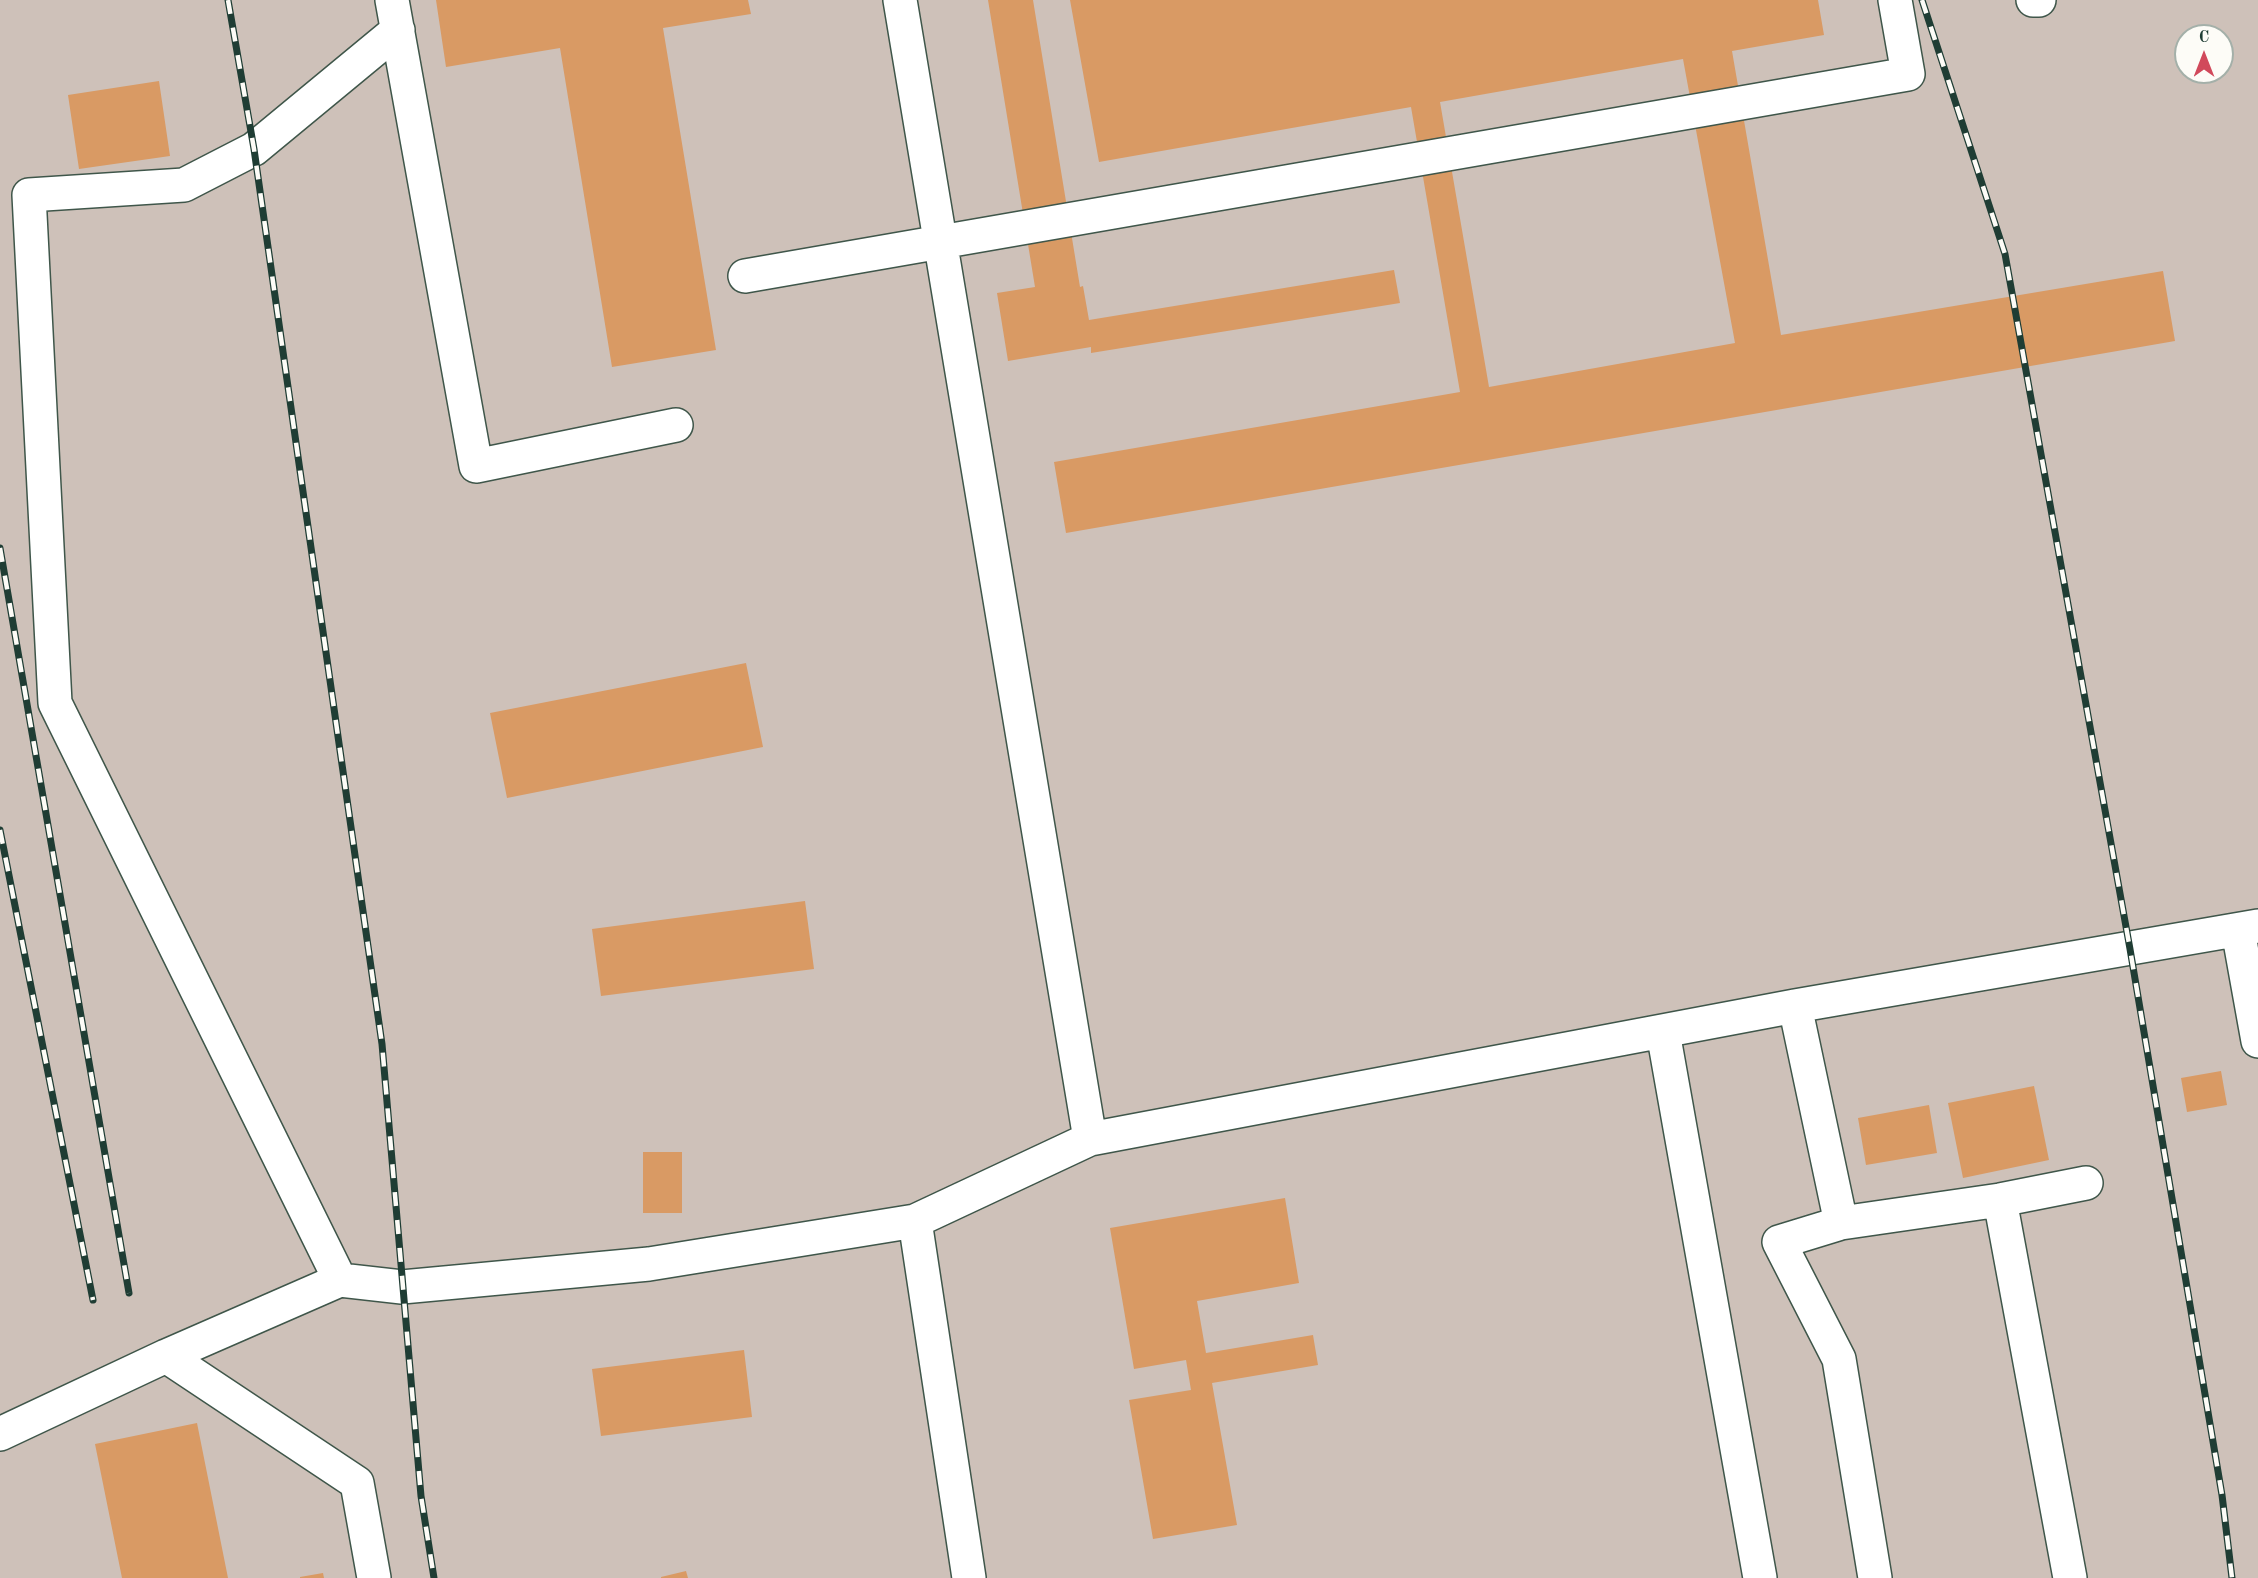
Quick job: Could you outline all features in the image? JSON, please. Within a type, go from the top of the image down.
[{"type":"lane","points":[[900,0],[1090,1139]]},
{"type":"lane","points":[[745,276],[1908,74],[1895,0]]},
{"type":"lane","points":[[2033,0],[2039,0]]},
{"type":"lane","points":[[395,15],[476,466],[676,425]]},
{"type":"lane","points":[[340,1280],[55,703],[29,195],[184,185],[254,149],[395,15]]},
{"type":"lane","points":[[0,1434],[166,1356],[340,1280],[402,1287],[649,1264],[915,1221],[1090,1139],[1795,1006],[2248,928],[2258,1041]]},
{"type":"lane","points":[[1795,1006],[1841,1223]]},
{"type":"lane","points":[[1663,1032],[1760,1578]]},
{"type":"lane","points":[[1875,1578],[1839,1359],[1779,1242],[1841,1223],[2000,1200],[2086,1183]]},
{"type":"lane","points":[[2000,1200],[2070,1578]]},
{"type":"lane","points":[[915,1221],[969,1578]]},
{"type":"lane","points":[[166,1356],[357,1483],[374,1578]]},
{"type":"shaded area","points":[[0,0],[2258,0],[2258,1578],[0,1578]]},
{"type":"building","points":[[436,0],[748,0],[751,14],[663,28],[716,350],[612,367],[560,48],[446,67]]},
{"type":"building","points":[[988,0],[1033,0],[1080,287],[1083,286],[1089,320],[1394,270],[1400,303],[1091,353],[1091,347],[1008,361],[997,293],[1035,287]]},
{"type":"building","points":[[1070,0],[1818,0],[1824,35],[1732,51],[1781,335],[2163,271],[2175,341],[1066,533],[1054,462],[1460,392],[1411,107],[1099,162]],"holes":[[[1683,59],[1735,343],[1489,387],[1440,102]]]},
{"type":"building","points":[[159,81],[170,156],[79,169],[68,95]]},
{"type":"building","points":[[746,663],[763,747],[507,798],[490,713]]},
{"type":"building","points":[[805,901],[814,969],[601,996],[592,929]]},
{"type":"building","points":[[2221,1071],[2227,1105],[2187,1112],[2181,1078]]},
{"type":"building","points":[[2034,1086],[2049,1160],[1963,1178],[1948,1103]]},
{"type":"building","points":[[1929,1105],[1937,1153],[1866,1165],[1858,1118]]},
{"type":"building","points":[[643,1152],[682,1152],[682,1213],[643,1213]]},
{"type":"building","points":[[1285,1198],[1299,1283],[1197,1301],[1206,1353],[1313,1335],[1318,1365],[1212,1383],[1237,1525],[1153,1539],[1129,1400],[1191,1390],[1186,1360],[1134,1369],[1110,1228]]},
{"type":"building","points":[[744,1350],[752,1417],[601,1436],[592,1369]]},
{"type":"building","points":[[197,1423],[228,1578],[122,1578],[95,1444]]},
{"type":"building","points":[[686,1571],[688,1578],[661,1578],[661,1577]]},
{"type":"building","points":[[323,1573],[324,1578],[300,1578],[300,1577]]},
{"type":"railway","points":[[228,0],[254,149],[382,1044],[421,1496],[434,1578]]},
{"type":"railway","points":[[1922,0],[2005,254],[2130,949],[2222,1495],[2232,1578]]},
{"type":"railway","points":[[0,548],[129,1293]]},
{"type":"railway","points":[[0,830],[93,1300]]}]
